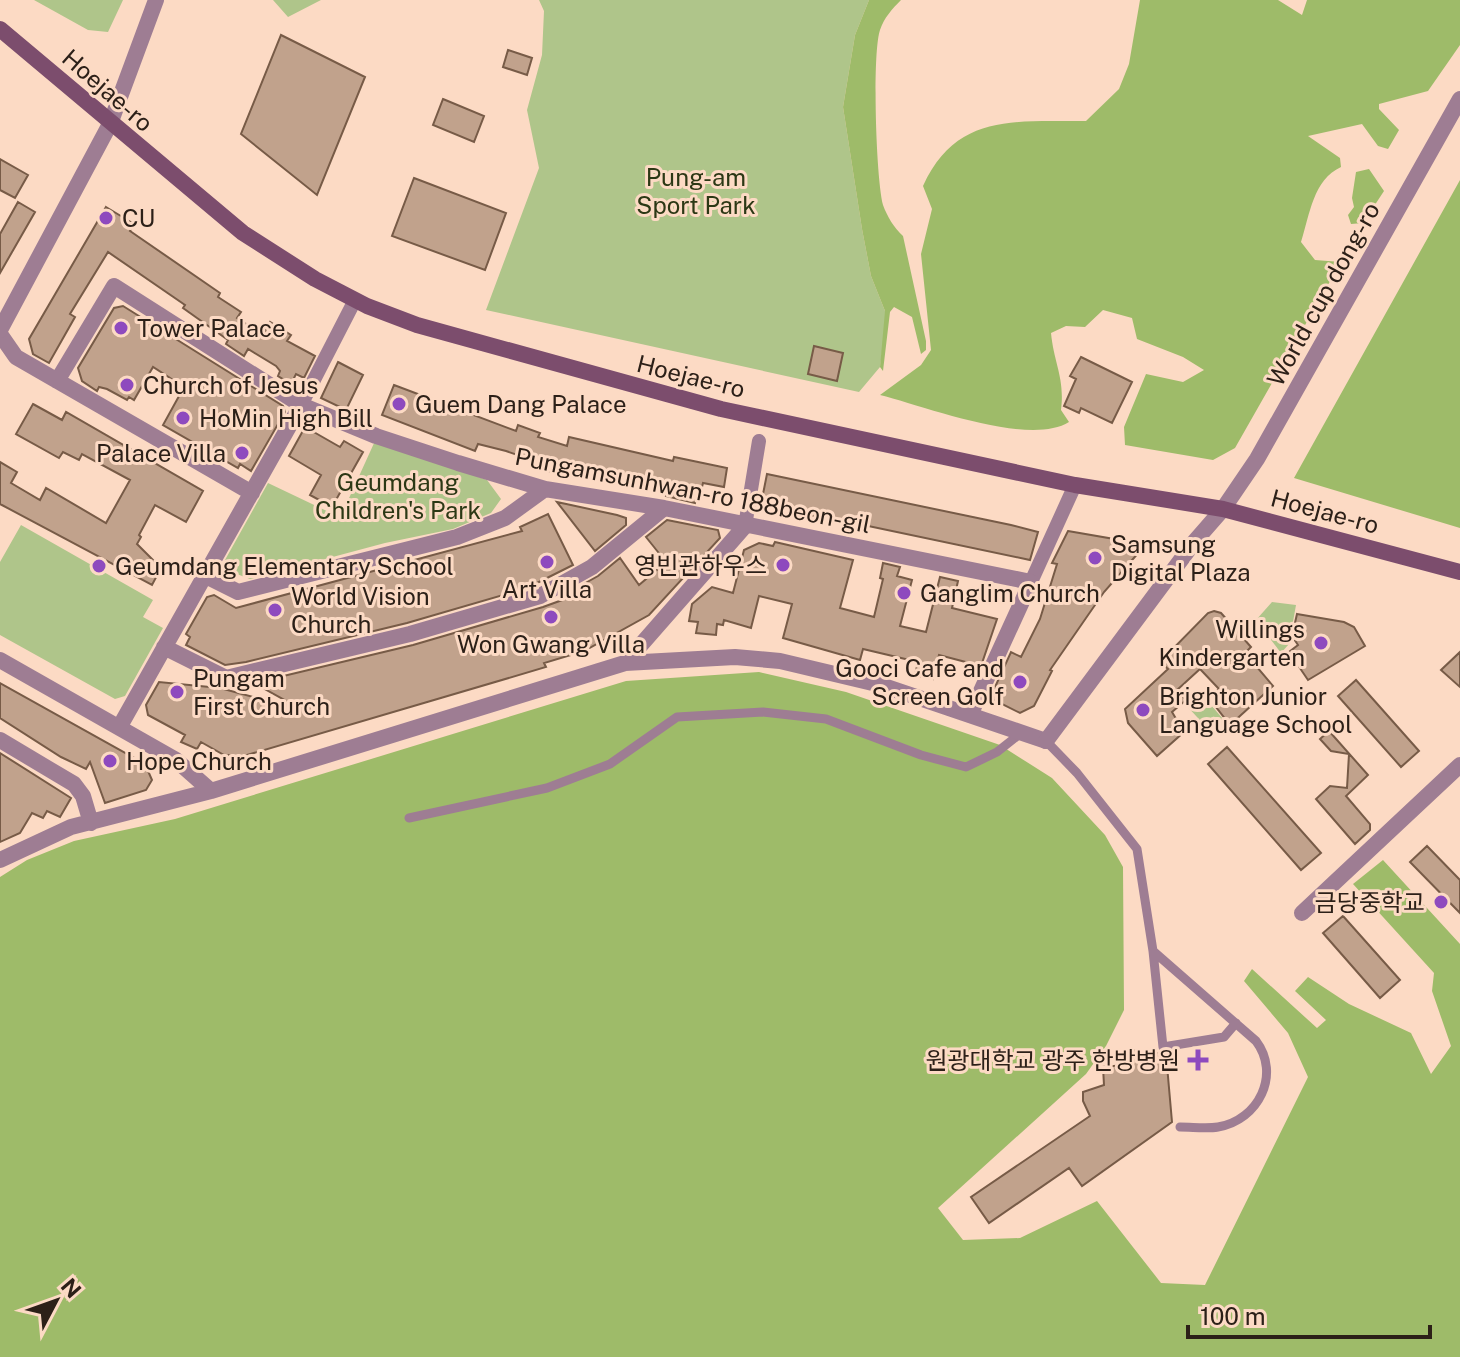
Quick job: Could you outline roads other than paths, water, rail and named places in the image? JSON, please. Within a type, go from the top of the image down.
[{"type":"main road","name":"Hoejae-ro","points":[[0,29],[243,233],[355,300],[417,325],[618,383],[736,412],[1075,485],[1223,509],[1460,572]]},
{"type":"street","points":[[156,0],[110,124],[0,332],[16,357],[252,493]]},
{"type":"street","name":"World cup dong-ro","points":[[1046,741],[1195,541],[1223,509],[1257,459],[1460,99]]},
{"type":"street","name":"Pungamsunhwan-ro 188beon-gil","points":[[57,381],[114,286],[301,405],[376,436],[545,489],[664,508],[1031,582]]},
{"type":"street","points":[[120,726],[301,405],[355,300]]},
{"type":"street","points":[[625,663],[745,526],[759,441]]},
{"type":"street","points":[[971,713],[1075,485]]},
{"type":"street","points":[[204,575],[238,592],[291,579],[457,537],[505,518],[545,489]]},
{"type":"street","points":[[164,647],[226,678],[410,634],[540,596],[592,567],[664,508]]},
{"type":"street","points":[[0,860],[46,836],[211,791],[625,663],[735,657],[780,661],[881,685],[971,713],[1046,741]]},
{"type":"street","points":[[0,660],[176,760],[211,791]]},
{"type":"street","points":[[0,740],[74,784],[83,796],[91,823]]},
{"type":"street","points":[[1302,913],[1460,765]]},
{"type":"lane","points":[[409,818],[547,788],[610,764],[677,717],[763,712],[826,719],[921,755],[966,767],[997,752],[1021,733]]},
{"type":"lane","points":[[1046,741],[1077,773],[1137,849],[1153,951],[1163,1047],[1224,1037],[1236,1023]]},
{"type":"lane","points":[[1153,951],[1266,1053],[1270,1071],[1267,1086],[1256,1103],[1237,1120],[1220,1127],[1180,1127]]},
{"type":"place","name":"CU","points":[[106,218]]},
{"type":"place","name":"Tower Palace","points":[[121,328]]},
{"type":"place","name":"Church of Jesus","points":[[127,385]]},
{"type":"place","name":"Guem Dang Palace","points":[[399,404]]},
{"type":"place","name":"HoMin High Bill","points":[[183,418]]},
{"type":"place","name":"Palace Villa","points":[[242,453]]},
{"type":"place","name":"Samsung Digital Plaza","points":[[1095,558]]},
{"type":"place","name":"Art Villa","points":[[547,562]]},
{"type":"place","name":"영빈관하우스","points":[[783,565]]},
{"type":"place","name":"Geumdang Elementary School","points":[[99,566]]},
{"type":"place","name":"Ganglim Church","points":[[904,593]]},
{"type":"place","name":"World Vision Church","points":[[275,610]]},
{"type":"place","name":"Won Gwang Villa","points":[[551,617]]},
{"type":"place","name":"Willings Kindergarten","points":[[1321,643]]},
{"type":"place","name":"Gooci Cafe and Screen Golf","points":[[1020,682]]},
{"type":"place","name":"Pungam First Church","points":[[177,692]]},
{"type":"place","name":"Brighton Junior Language School","points":[[1143,710]]},
{"type":"place","name":"Hope Church","points":[[110,761]]},
{"type":"place","name":"금당중학교","points":[[1441,902]]},
{"type":"place","name":"원광대학교 광주 한방병원","points":[[1198,1060]]},
{"type":"park label","name":"Pung-am Sport Park","points":[[696,191]]},
{"type":"park label","name":"Geumdang Children's Park","points":[[398,496]]}]
